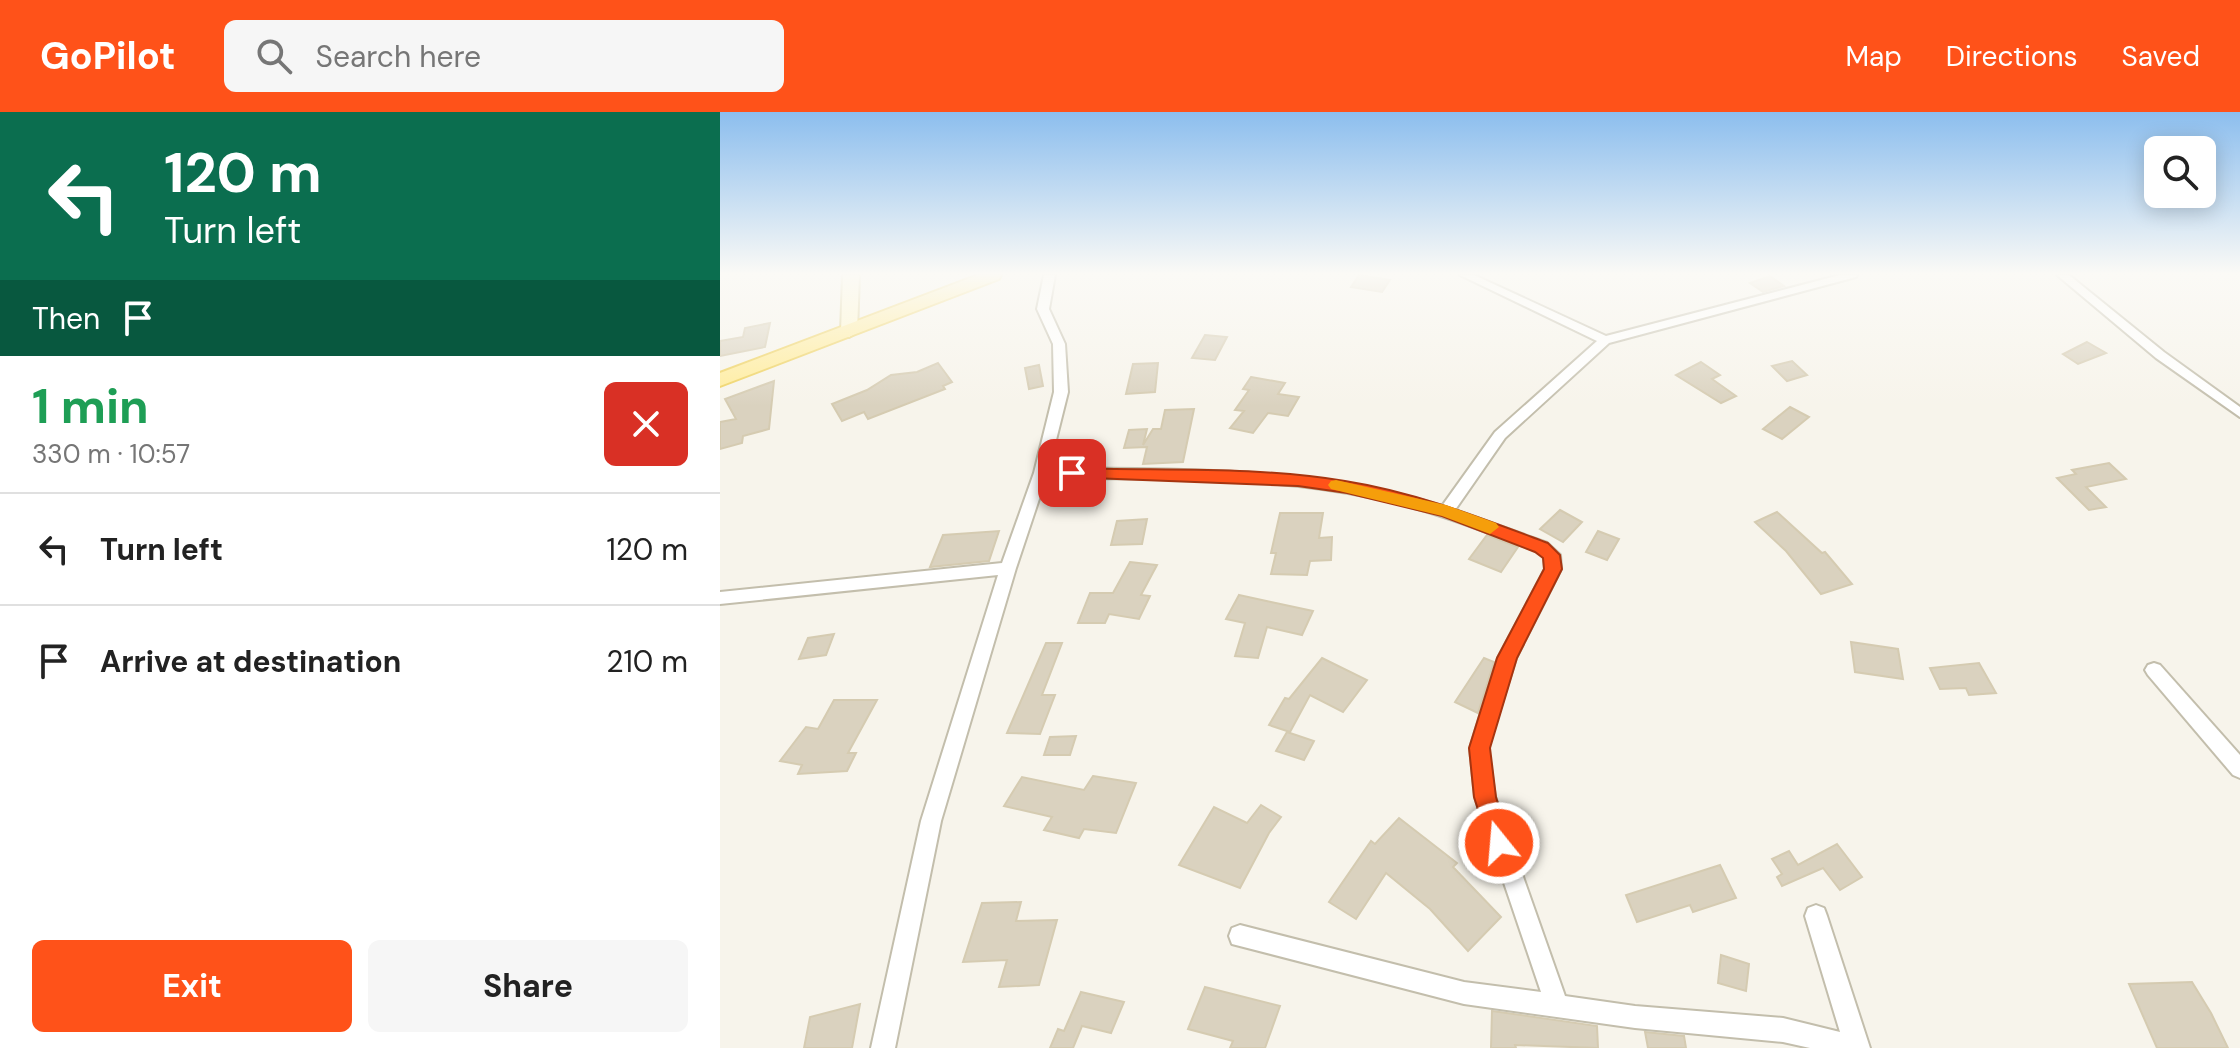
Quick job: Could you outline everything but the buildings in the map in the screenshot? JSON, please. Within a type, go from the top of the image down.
[{"type":"main road","points":[[720,380],[883,319]]},
{"type":"street","points":[[849,319],[849,332]]},
{"type":"street","points":[[883,1048],[931,821],[1008,568],[1041,473],[1061,392],[1059,344],[1047,319]]},
{"type":"street","points":[[1559,319],[1605,340]]},
{"type":"street","points":[[1446,511],[1500,435],[1605,340],[1692,319]]},
{"type":"street","points":[[2116,319],[2240,413]]},
{"type":"street","points":[[1041,473],[1298,480],[1347,487],[1446,511],[1542,547],[1552,555],[1553,569],[1507,658],[1479,748],[1485,797],[1557,1006]]},
{"type":"street","points":[[720,598],[1008,568]]},
{"type":"street","points":[[2154,670],[2240,769]]},
{"type":"street","points":[[1816,916],[1857,1047]]},
{"type":"street","points":[[1240,936],[1464,993],[1783,1030],[1857,1047]]},
{"type":"slow traffic","points":[[1336,485],[1446,511],[1490,527]]},
{"type":"route","points":[[1072,473],[1298,480],[1347,487],[1446,511],[1542,547],[1552,555],[1553,569],[1507,658],[1479,748],[1485,797],[1499,843]]}]
